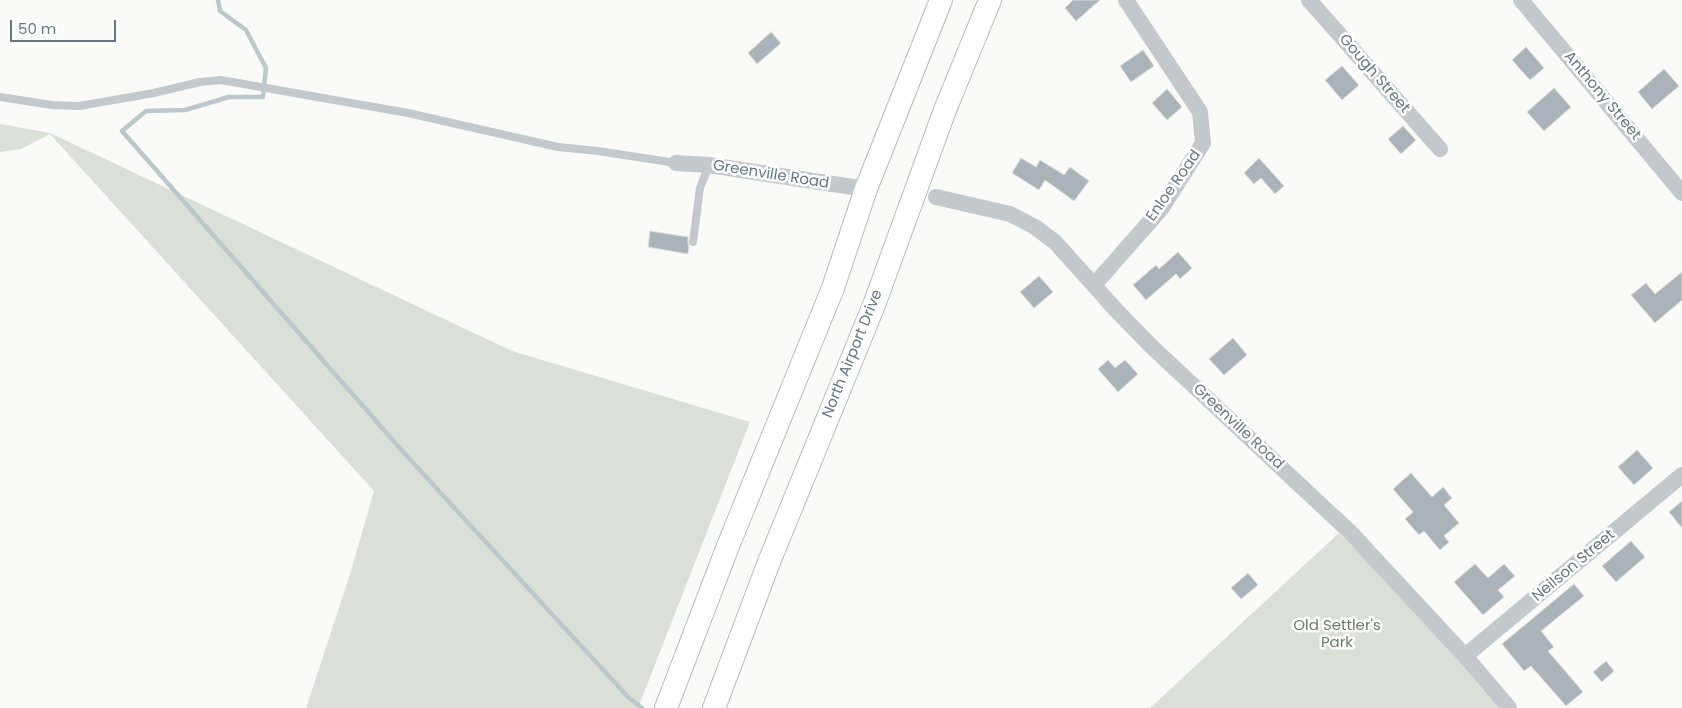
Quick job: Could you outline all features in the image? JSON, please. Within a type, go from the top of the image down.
[{"type":"main road","points":[[666,708],[728,546],[833,288],[866,189],[941,0]]},
{"type":"main road","name":"North Airport Drive","points":[[714,708],[769,562],[874,305],[945,110],[990,0]]},
{"type":"street","name":"Enloe Road","points":[[1094,285],[1161,210],[1203,143],[1200,112],[1126,0]]},
{"type":"street","name":"Gough Street","points":[[1309,0],[1440,149]]},
{"type":"street","name":"Anthony Street","points":[[1521,0],[1682,192]]},
{"type":"street","name":"Greenville Road","points":[[676,163],[708,165],[866,189]]},
{"type":"street","name":"Greenville Road","points":[[936,197],[1010,214],[1025,221],[1055,242],[1151,346],[1350,532],[1465,656],[1508,708]]},
{"type":"street","name":"Neilson Street","points":[[1465,656],[1682,475]]},
{"type":"lane","points":[[0,97],[52,105],[79,106],[154,93],[200,82],[232,81],[408,113],[558,147],[676,163]]},
{"type":"lane","points":[[693,242],[700,188],[708,165]]},
{"type":"green space","points":[[0,124],[50,133],[512,351],[750,422],[638,708],[306,708],[351,571],[374,491],[50,134],[21,149],[0,152]]},
{"type":"green space","name":"Old Settler's Park","points":[[1339,533],[1396,590],[1498,708],[1150,708]]},
{"type":"building","points":[[1073,0],[1100,0],[1076,21],[1065,8]]},
{"type":"building","points":[[771,32],[781,43],[757,64],[748,53]]},
{"type":"building","points":[[1526,47],[1544,68],[1530,80],[1512,60]]},
{"type":"building","points":[[1143,50],[1154,66],[1131,82],[1120,66]]},
{"type":"building","points":[[1342,66],[1359,85],[1342,100],[1325,80]]},
{"type":"building","points":[[1664,69],[1679,86],[1652,109],[1638,92]]},
{"type":"building","points":[[1554,88],[1571,107],[1544,131],[1527,112]]},
{"type":"building","points":[[1167,89],[1182,107],[1167,120],[1152,103]]},
{"type":"building","points":[[1403,126],[1416,140],[1401,154],[1388,139]]},
{"type":"building","points":[[1021,158],[1036,167],[1040,160],[1064,175],[1070,167],[1089,181],[1074,201],[1045,180],[1039,190],[1012,173]]},
{"type":"building","points":[[1259,158],[1284,186],[1275,194],[1261,178],[1254,184],[1244,173]]},
{"type":"building","points":[[650,231],[688,237],[688,254],[648,247]]},
{"type":"building","points":[[1178,252],[1192,268],[1180,279],[1176,274],[1146,300],[1133,285],[1156,265],[1159,269]]},
{"type":"building","points":[[1682,272],[1682,300],[1655,323],[1631,295],[1646,283],[1655,294]]},
{"type":"building","points":[[1039,276],[1053,292],[1034,308],[1020,292]]},
{"type":"building","points":[[1233,338],[1247,355],[1224,375],[1209,359]]},
{"type":"building","points":[[1108,360],[1115,368],[1125,360],[1138,374],[1118,392],[1098,369]]},
{"type":"building","points":[[1637,450],[1653,468],[1634,485],[1618,467]]},
{"type":"building","points":[[1411,473],[1432,497],[1443,487],[1452,498],[1444,505],[1459,523],[1444,536],[1449,542],[1440,550],[1424,531],[1419,535],[1405,519],[1413,512],[1393,489]]},
{"type":"building","points":[[1682,501],[1682,528],[1669,512]]},
{"type":"building","points":[[1631,541],[1645,557],[1616,582],[1602,566]]},
{"type":"building","points":[[1475,564],[1488,578],[1504,564],[1515,576],[1498,590],[1504,597],[1483,615],[1454,582]]},
{"type":"building","points":[[1248,573],[1258,585],[1241,599],[1231,588]]},
{"type":"building","points":[[1574,584],[1584,596],[1541,631],[1554,647],[1548,651],[1583,692],[1566,706],[1531,666],[1524,671],[1502,644]]},
{"type":"building","points":[[1606,661],[1614,671],[1602,682],[1593,672]]},
{"type":"waterway","points":[[218,0],[220,11],[246,30],[266,68],[263,97],[229,97],[185,110],[146,111],[122,131],[405,454],[628,697],[642,708]]}]
